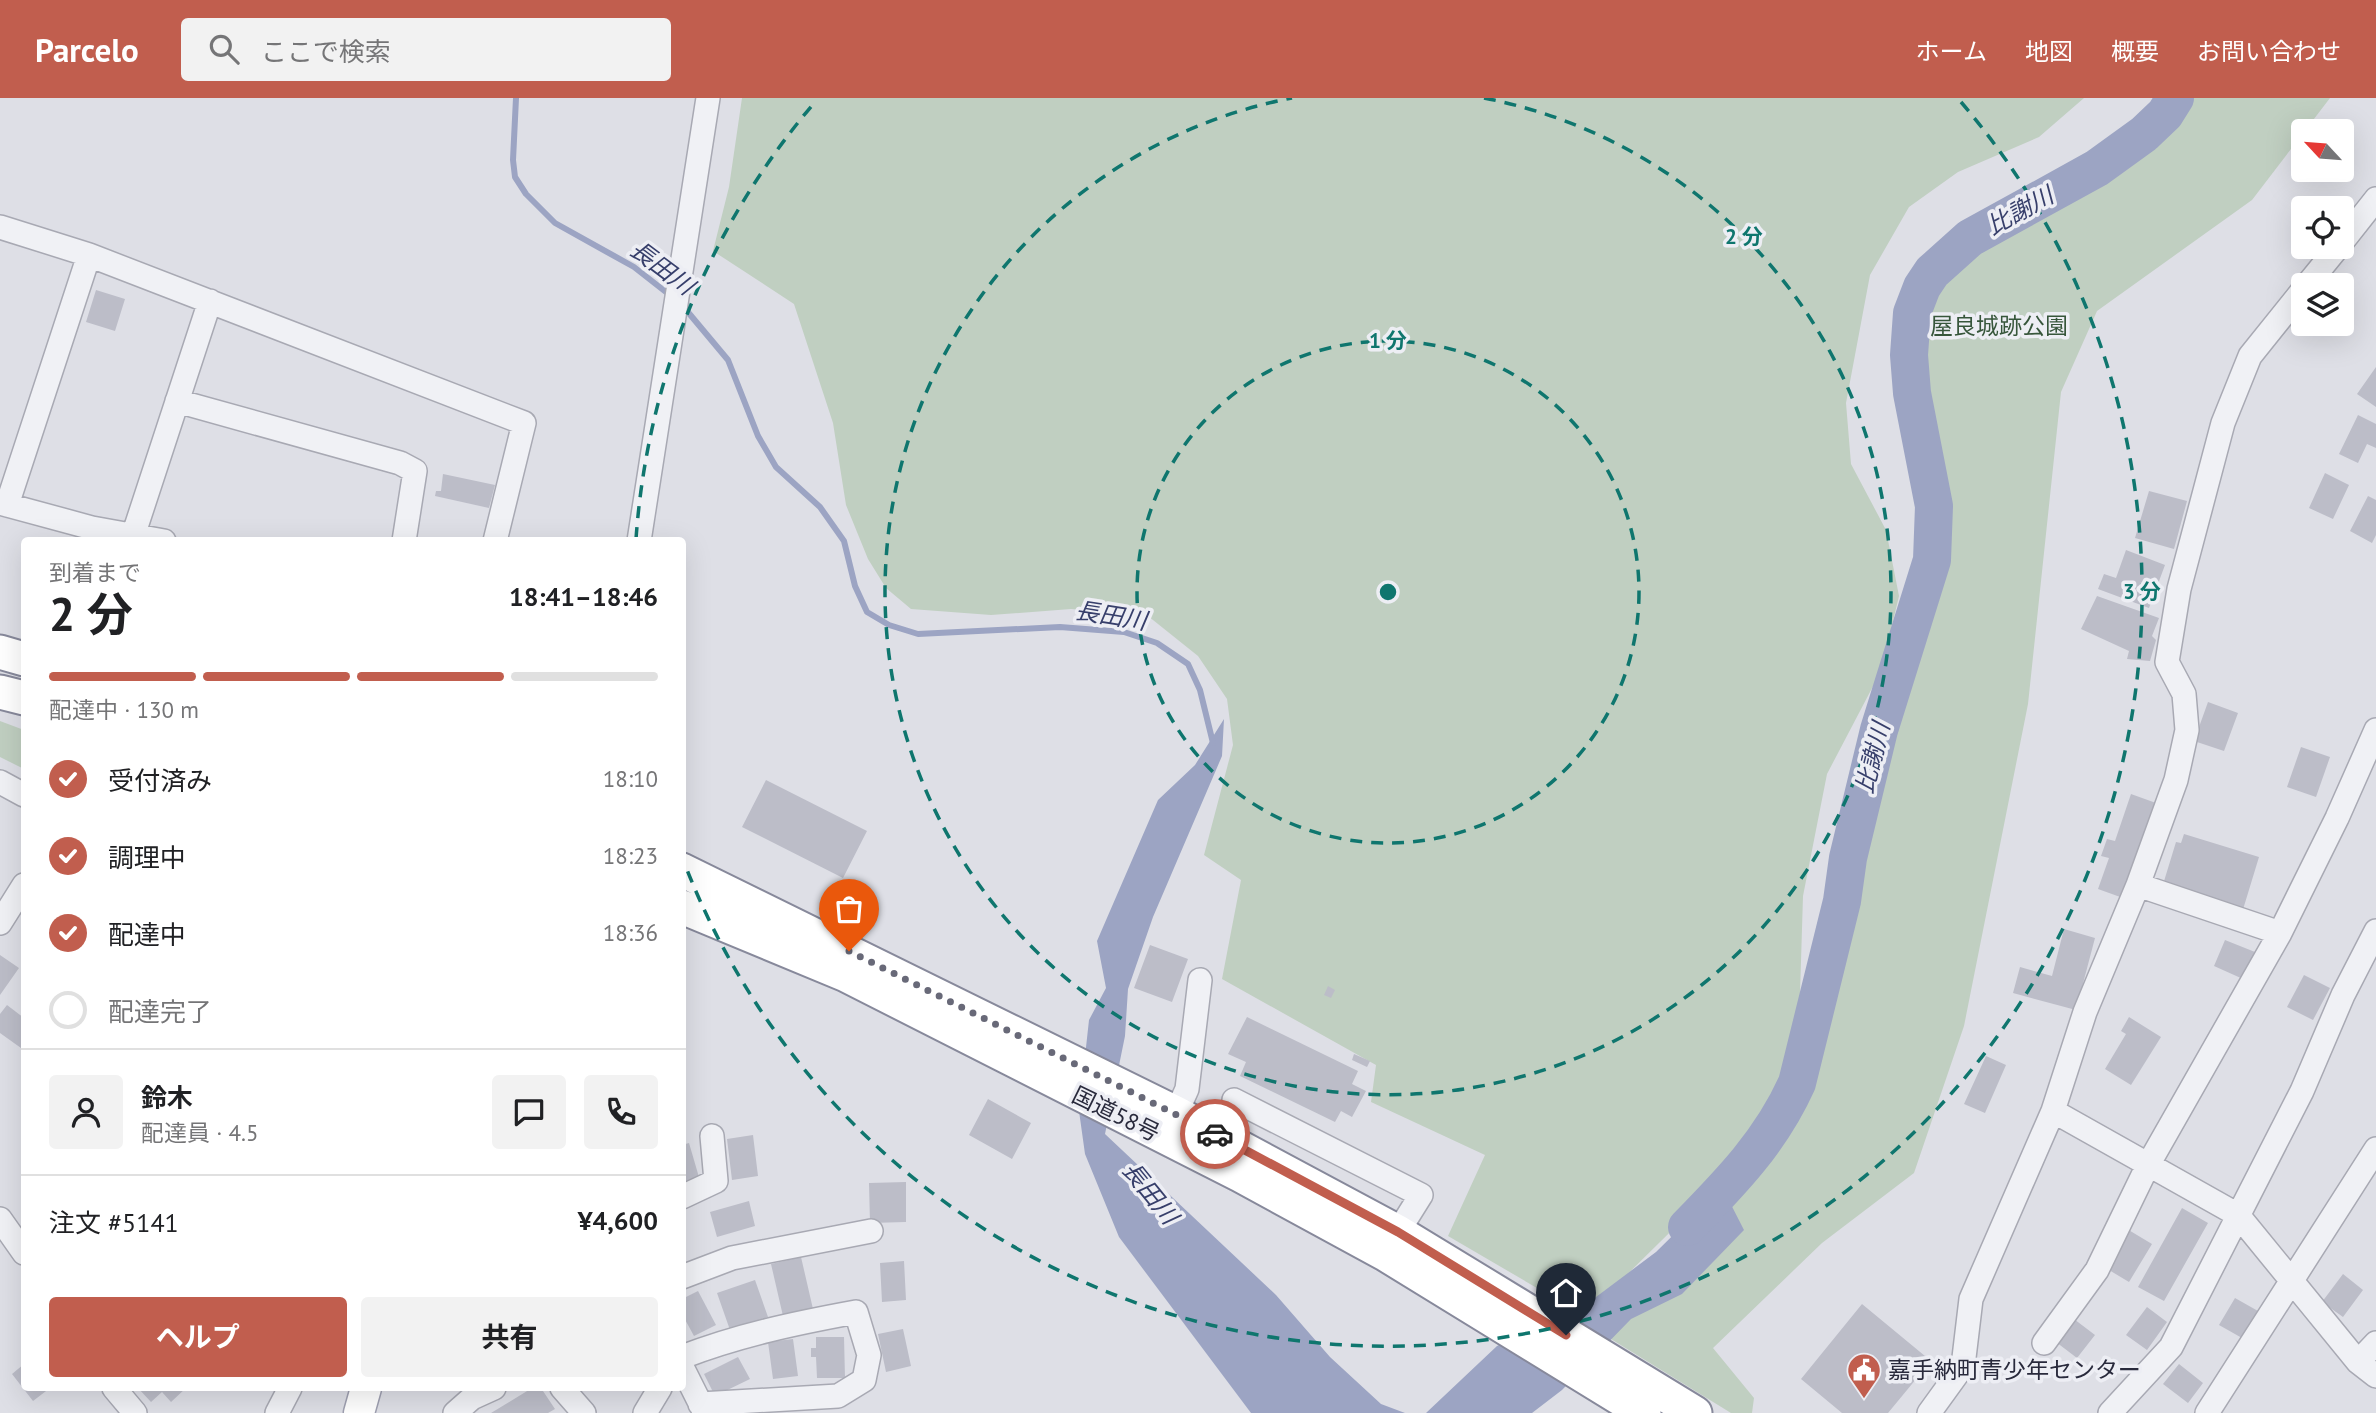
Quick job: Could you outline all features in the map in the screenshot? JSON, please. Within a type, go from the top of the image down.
[{"type":"highway","points":[[0,652],[21,658]]},
{"type":"highway","points":[[0,692],[21,697]]},
{"type":"highway","name":"国道58号","points":[[686,872],[808,930],[1074,1079]]},
{"type":"highway","name":"国道58号","points":[[689,911],[846,975],[1171,1126],[1392,1243],[1606,1375],[1695,1413]]},
{"type":"highway","name":"国道58号","points":[[1606,1375],[1644,1413]]},
{"type":"main road","points":[[359,1413],[365,1391]]},
{"type":"street","points":[[640,537],[708,98]]},
{"type":"street","points":[[2354,227],[2376,199]]},
{"type":"street","points":[[0,227],[89,255],[524,423],[496,537]]},
{"type":"street","points":[[89,255],[3,504],[139,537]]},
{"type":"street","points":[[2317,273],[2328,259]]},
{"type":"street","points":[[133,536],[210,301]]},
{"type":"street","points":[[1929,1413],[1963,1366],[1971,1299],[2053,1111],[2085,1012],[2138,885],[2176,780],[2188,730],[2184,694],[2167,662],[2179,589],[2223,423],[2250,356],[2291,305]]},
{"type":"street","points":[[177,401],[400,463],[415,471],[405,537]]},
{"type":"street","points":[[2044,1343],[2096,1270],[2148,1164],[2280,933],[2337,818],[2376,730]]},
{"type":"street","points":[[0,782],[21,793]]},
{"type":"street","points":[[2138,885],[2280,933]]},
{"type":"street","points":[[0,923],[21,890]]},
{"type":"street","points":[[2110,1413],[2171,1347],[2302,1091],[2343,995],[2376,931]]},
{"type":"street","points":[[1171,1126],[1187,1089],[1200,980]]},
{"type":"street","points":[[1234,1100],[1421,1195],[1392,1243]]},
{"type":"street","points":[[2053,1111],[2238,1215],[2291,1282],[2367,1369],[2376,1343]]},
{"type":"street","points":[[686,1195],[716,1181],[712,1136]]},
{"type":"street","points":[[2207,1413],[2376,1149]]},
{"type":"street","points":[[9,1230],[21,1248]]},
{"type":"street","points":[[686,1275],[732,1258],[871,1231]]},
{"type":"street","points":[[686,1355],[724,1341],[788,1324],[856,1312],[869,1355],[864,1380],[838,1396],[703,1409],[686,1375]]},
{"type":"street","points":[[117,1391],[135,1413]]},
{"type":"street","points":[[277,1413],[288,1391]]},
{"type":"street","points":[[455,1413],[472,1399],[488,1391]]},
{"type":"street","points":[[565,1391],[584,1413]]},
{"type":"street","points":[[645,1413],[658,1391]]},
{"type":"green space","points":[[742,98],[2084,98],[2039,137],[1958,172],[1909,207],[1870,275],[1846,403],[1851,464],[1886,530],[1899,596],[1881,671],[1827,774],[1803,896],[1800,994],[1791,1083],[1733,1170],[1585,1316],[1448,1236],[1485,1155],[1371,1102],[1376,1065],[1222,979],[1241,880],[1204,855],[1233,745],[1227,699],[1198,656],[1148,616],[1071,609],[991,615],[911,609],[886,588],[868,559],[846,505],[833,423],[794,304],[713,251],[729,187]]},
{"type":"green space","name":"屋良城跡公園","points":[[2171,98],[2330,98],[2314,119],[2291,119],[2291,149],[2252,200],[2097,311],[2061,392],[2028,704],[1964,1026],[1914,1173],[1822,1243],[1713,1348],[1754,1398],[1752,1413],[1731,1413],[1585,1323],[1743,1171],[1797,1083],[1848,858],[1889,698],[1928,576],[1934,506],[1909,355],[1922,287],[1952,254],[2113,157],[2165,114]]},
{"type":"green space","points":[[0,721],[21,729],[21,768],[0,757]]},
{"type":"water","points":[[1224,719],[1222,756],[1153,917],[1128,989],[1125,1036],[1105,1134],[1276,1295],[1330,1357],[1381,1404],[1405,1413],[1251,1413],[1119,1237],[1085,1154],[1079,1111],[1089,1020],[1106,988],[1097,941],[1158,800],[1195,765]]},
{"type":"water","points":[[1722,1187],[1744,1230],[1682,1294],[1631,1319],[1562,1390],[1532,1413],[1426,1413],[1497,1346],[1592,1300],[1656,1252]]},
{"type":"building","points":[[96,290],[125,299],[115,331],[86,322]]},
{"type":"building","points":[[2376,367],[2376,407],[2357,394]]},
{"type":"building","points":[[2358,415],[2376,424],[2376,448],[2367,444],[2358,463],[2339,454]]},
{"type":"building","points":[[2325,473],[2349,485],[2333,519],[2309,508]]},
{"type":"building","points":[[443,474],[495,485],[489,508],[435,496],[436,491],[441,491]]},
{"type":"building","points":[[2149,491],[2187,501],[2174,549],[2135,538]]},
{"type":"building","points":[[2368,496],[2376,500],[2376,535],[2372,543],[2350,531]]},
{"type":"building","points":[[2126,550],[2165,565],[2149,608],[2098,589],[2104,574],[2116,578]]},
{"type":"building","points":[[2097,596],[2159,618],[2152,636],[2156,640],[2150,661],[2127,659],[2129,651],[2081,629]]},
{"type":"building","points":[[2208,702],[2238,713],[2224,751],[2194,741]]},
{"type":"building","points":[[2301,747],[2330,757],[2316,797],[2287,787]]},
{"type":"building","points":[[766,780],[867,831],[843,878],[742,827]]},
{"type":"building","points":[[2131,794],[2156,803],[2123,898],[2098,889],[2109,858],[2101,856],[2107,839],[2115,841]]},
{"type":"building","points":[[2184,834],[2259,857],[2241,916],[2161,891],[2176,842],[2181,843]]},
{"type":"building","points":[[2064,929],[2095,938],[2076,1010],[2013,993],[2020,967],[2052,976]]},
{"type":"building","points":[[2225,940],[2255,952],[2243,979],[2214,966]]},
{"type":"building","points":[[1150,945],[1188,959],[1172,1002],[1134,988]]},
{"type":"building","points":[[0,955],[19,968],[0,995]]},
{"type":"building","points":[[2304,975],[2330,988],[2313,1020],[2287,1007]]},
{"type":"building","points":[[1328,986],[1335,990],[1331,998],[1324,995]]},
{"type":"building","points":[[7,1005],[21,1016],[21,1048],[0,1033],[0,1014]]},
{"type":"building","points":[[1247,1017],[1358,1071],[1352,1084],[1366,1091],[1352,1117],[1341,1111],[1335,1122],[1240,1076],[1246,1062],[1228,1054]]},
{"type":"building","points":[[2129,1017],[2161,1037],[2131,1085],[2105,1069],[2126,1034],[2121,1031]]},
{"type":"building","points":[[1354,1054],[1370,1061],[1367,1067],[1352,1060]]},
{"type":"building","points":[[1986,1056],[2006,1065],[1985,1113],[1964,1104]]},
{"type":"building","points":[[988,1099],[1031,1123],[1012,1159],[969,1135]]},
{"type":"building","points":[[753,1135],[758,1176],[732,1180],[727,1139]]},
{"type":"building","points":[[689,1143],[701,1184],[686,1189],[686,1144]]},
{"type":"building","points":[[906,1182],[906,1222],[870,1223],[869,1183]]},
{"type":"building","points":[[749,1201],[755,1226],[717,1237],[710,1212]]},
{"type":"building","points":[[2182,1208],[2208,1223],[2164,1301],[2138,1287]]},
{"type":"building","points":[[2127,1229],[2152,1244],[2129,1282],[2104,1267]]},
{"type":"building","points":[[801,1257],[813,1309],[783,1316],[771,1264]]},
{"type":"building","points":[[904,1261],[906,1300],[882,1302],[880,1263]]},
{"type":"building","points":[[2343,1274],[2363,1290],[2343,1317],[2322,1302]]},
{"type":"building","points":[[755,1280],[768,1317],[730,1330],[717,1293]]},
{"type":"building","points":[[698,1291],[716,1325],[694,1336],[686,1321],[686,1297]]},
{"type":"building","points":[[2235,1298],[2258,1311],[2242,1338],[2219,1325]]},
{"type":"building","points":[[1862,1304],[1931,1361],[1888,1413],[1842,1413],[1801,1379]]},
{"type":"building","points":[[2147,1307],[2167,1322],[2147,1350],[2126,1335]]},
{"type":"building","points":[[2070,1316],[2095,1335],[2077,1358],[2052,1339]]},
{"type":"building","points":[[903,1329],[911,1366],[886,1372],[878,1334]]},
{"type":"building","points":[[816,1337],[844,1337],[845,1378],[817,1378],[816,1357],[811,1357],[811,1348],[816,1348]]},
{"type":"building","points":[[793,1339],[798,1376],[773,1379],[768,1342]]},
{"type":"building","points":[[738,1357],[750,1379],[715,1396],[704,1374]]},
{"type":"building","points":[[2179,1364],[2203,1383],[2188,1403],[2163,1384]]},
{"type":"building","points":[[21,1366],[21,1386],[12,1374]]},
{"type":"building","points":[[25,1391],[46,1391],[33,1401]]},
{"type":"building","points":[[141,1391],[183,1391],[171,1402],[162,1392],[151,1402]]},
{"type":"building","points":[[527,1391],[543,1391],[555,1409],[548,1413],[491,1413]]},
{"type":"waterway","name":"長田川","points":[[516,98],[513,160],[515,177],[526,194],[555,223],[634,267],[671,296]]},
{"type":"waterway","name":"比謝川","points":[[1687,1227],[1734,1177],[1762,1142],[1787,1104],[1797,1083],[1842,901],[1848,858],[1879,730],[1932,560],[1934,506],[1912,393],[1909,355],[1912,313],[1922,287],[1932,272],[1970,238],[2097,168],[2144,134],[2165,114],[2175,98]]},
{"type":"waterway","name":"長田川","points":[[682,305],[728,360],[758,436],[776,467],[820,507],[844,541],[855,586],[867,612],[889,625],[918,634],[1060,627],[1124,632],[1157,643],[1188,664],[1200,690],[1213,743]]},
{"type":"way so far","points":[[849,951],[1215,1134]]},
{"type":"place","name":"嘉手納町青少年センター","points":[[1864,1400]]},
{"type":"route","points":[[1215,1134],[1398,1232],[1566,1335]]}]
